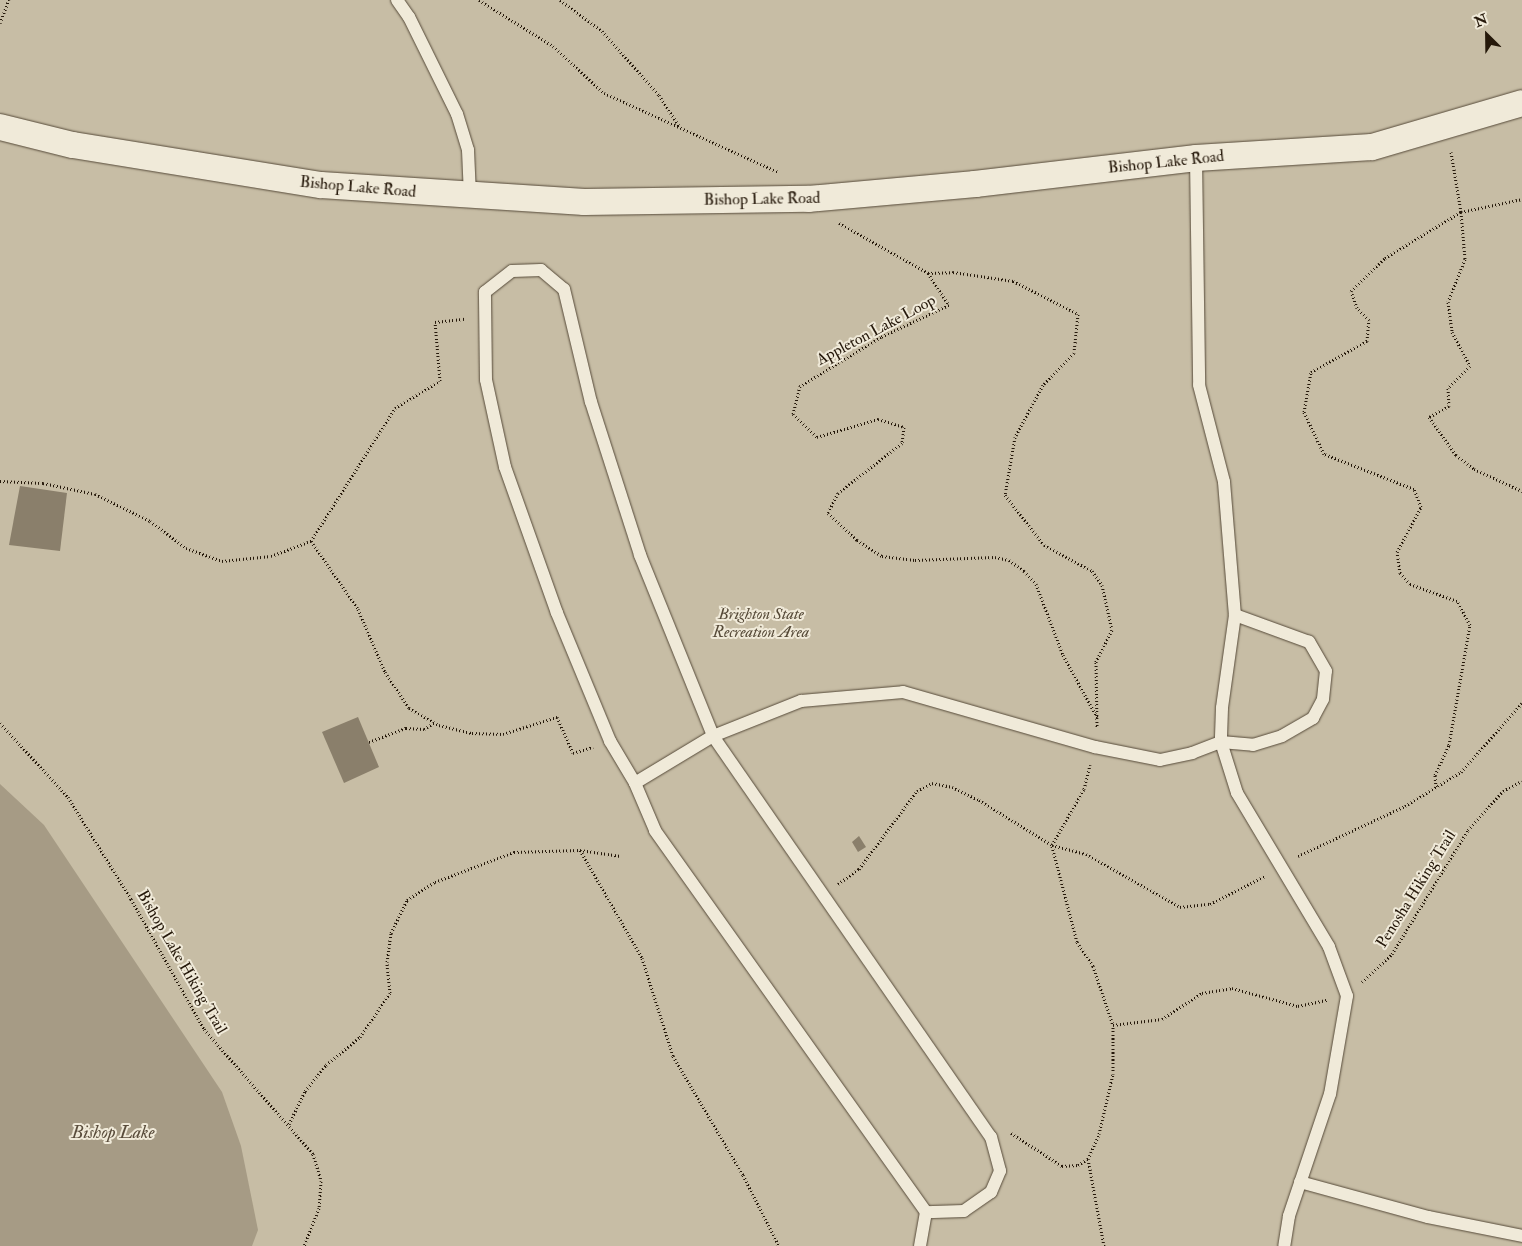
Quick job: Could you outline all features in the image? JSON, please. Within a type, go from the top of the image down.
[{"type":"street","name":"Bishop Lake Road","points":[[0,127],[72,145],[322,185],[584,202],[808,199],[975,184],[1196,158],[1372,147],[1522,103]]},
{"type":"lane","points":[[396,0],[409,17],[457,114],[468,150],[470,196]]},
{"type":"lane","points":[[1196,158],[1199,386],[1224,482],[1235,615],[1222,708],[1221,742],[1237,793],[1282,864],[1329,948],[1347,996],[1330,1094],[1289,1216],[1284,1246]]},
{"type":"lane","points":[[920,1246],[926,1212],[655,830],[635,783],[610,741],[557,613],[506,467],[486,380],[485,292],[512,271],[541,270],[564,289],[591,402],[640,555],[713,736],[821,896],[991,1137],[1000,1171],[991,1192],[964,1211],[926,1212]]},
{"type":"lane","points":[[635,783],[713,736],[800,701],[903,692],[1095,748],[1160,760],[1192,753],[1221,742],[1253,745],[1282,736],[1313,718],[1323,699],[1326,671],[1309,642],[1235,615]]},
{"type":"lane","points":[[1300,1182],[1428,1217],[1522,1236]]},
{"type":"path","points":[[0,24],[9,0]]},
{"type":"path","points":[[479,0],[553,46],[604,93],[680,127],[659,95],[602,31],[560,0]]},
{"type":"path","points":[[1450,143],[1461,212],[1465,259],[1448,302],[1452,332],[1470,366],[1448,388],[1449,406],[1429,416],[1456,454],[1474,469],[1522,491]]},
{"type":"path","points":[[1436,787],[1435,776],[1449,745],[1470,625],[1457,601],[1410,584],[1400,573],[1397,552],[1421,507],[1414,489],[1324,454],[1304,412],[1311,372],[1367,341],[1369,320],[1357,308],[1351,291],[1385,258],[1461,212],[1522,199]]},
{"type":"path","name":"Appleton Lake Loop","points":[[1052,845],[1084,789],[1095,748],[1098,717],[1096,662],[1112,630],[1102,585],[1092,571],[1044,545],[1005,495],[1015,437],[1043,384],[1074,354],[1078,314],[1014,281],[953,272],[928,273],[949,305],[881,337],[800,386],[793,414],[817,438],[878,419],[904,427],[902,443],[838,493],[828,513],[857,540],[882,556],[915,560],[995,557],[1009,560],[1024,571],[1036,584],[1063,655],[1098,717]]},
{"type":"path","points":[[0,481],[43,483],[95,494],[150,521],[186,548],[222,561],[271,556],[311,540],[395,408],[440,381],[434,322],[485,316]]},
{"type":"path","points":[[311,540],[358,609],[384,672],[409,708],[434,723],[472,733],[504,734],[557,717],[573,753],[610,741]]},
{"type":"path","points":[[821,896],[859,869],[917,791],[932,783],[952,787],[979,800],[1052,845],[1086,854],[1180,907],[1210,904],[1256,882],[1282,864],[1405,806],[1461,772],[1522,703]]},
{"type":"path","name":"Bishop Lake Hiking Trail","points":[[0,723],[68,797],[131,899],[204,1029],[223,1054],[290,1124],[313,1154],[321,1181],[319,1208],[304,1246]]},
{"type":"path","points":[[369,742],[406,728],[424,729],[434,723]]},
{"type":"path","name":"Penosha Hiking Trail","points":[[1347,996],[1392,954],[1468,830],[1503,791],[1522,781]]},
{"type":"path","points":[[1052,845],[1077,942],[1093,966],[1113,1026],[1113,1074],[1099,1134],[1088,1159],[1104,1246]]},
{"type":"path","points":[[290,1124],[305,1091],[326,1065],[360,1037],[390,993],[387,962],[391,933],[408,900],[435,882],[514,852],[580,850],[621,856]]},
{"type":"path","points":[[580,850],[642,958],[673,1056],[743,1175],[780,1246]]},
{"type":"path","points":[[1113,1026],[1162,1019],[1202,993],[1232,988],[1298,1006],[1347,996]]},
{"type":"path","points":[[991,1137],[1008,1131],[1062,1166],[1078,1165],[1088,1159]]},
{"type":"green space","name":"Brighton State Recreation Area","points":[[0,0],[1522,0],[1522,1246],[0,1246]]},
{"type":"water","name":"Bishop Lake","points":[[0,784],[44,825],[222,1092],[241,1146],[258,1230],[252,1246],[0,1246]]},
{"type":"building","points":[[20,486],[67,493],[60,551],[9,545]]},
{"type":"building","points":[[358,717],[379,767],[344,783],[322,732]]},
{"type":"building","points":[[859,836],[866,847],[858,852],[852,842]]}]
